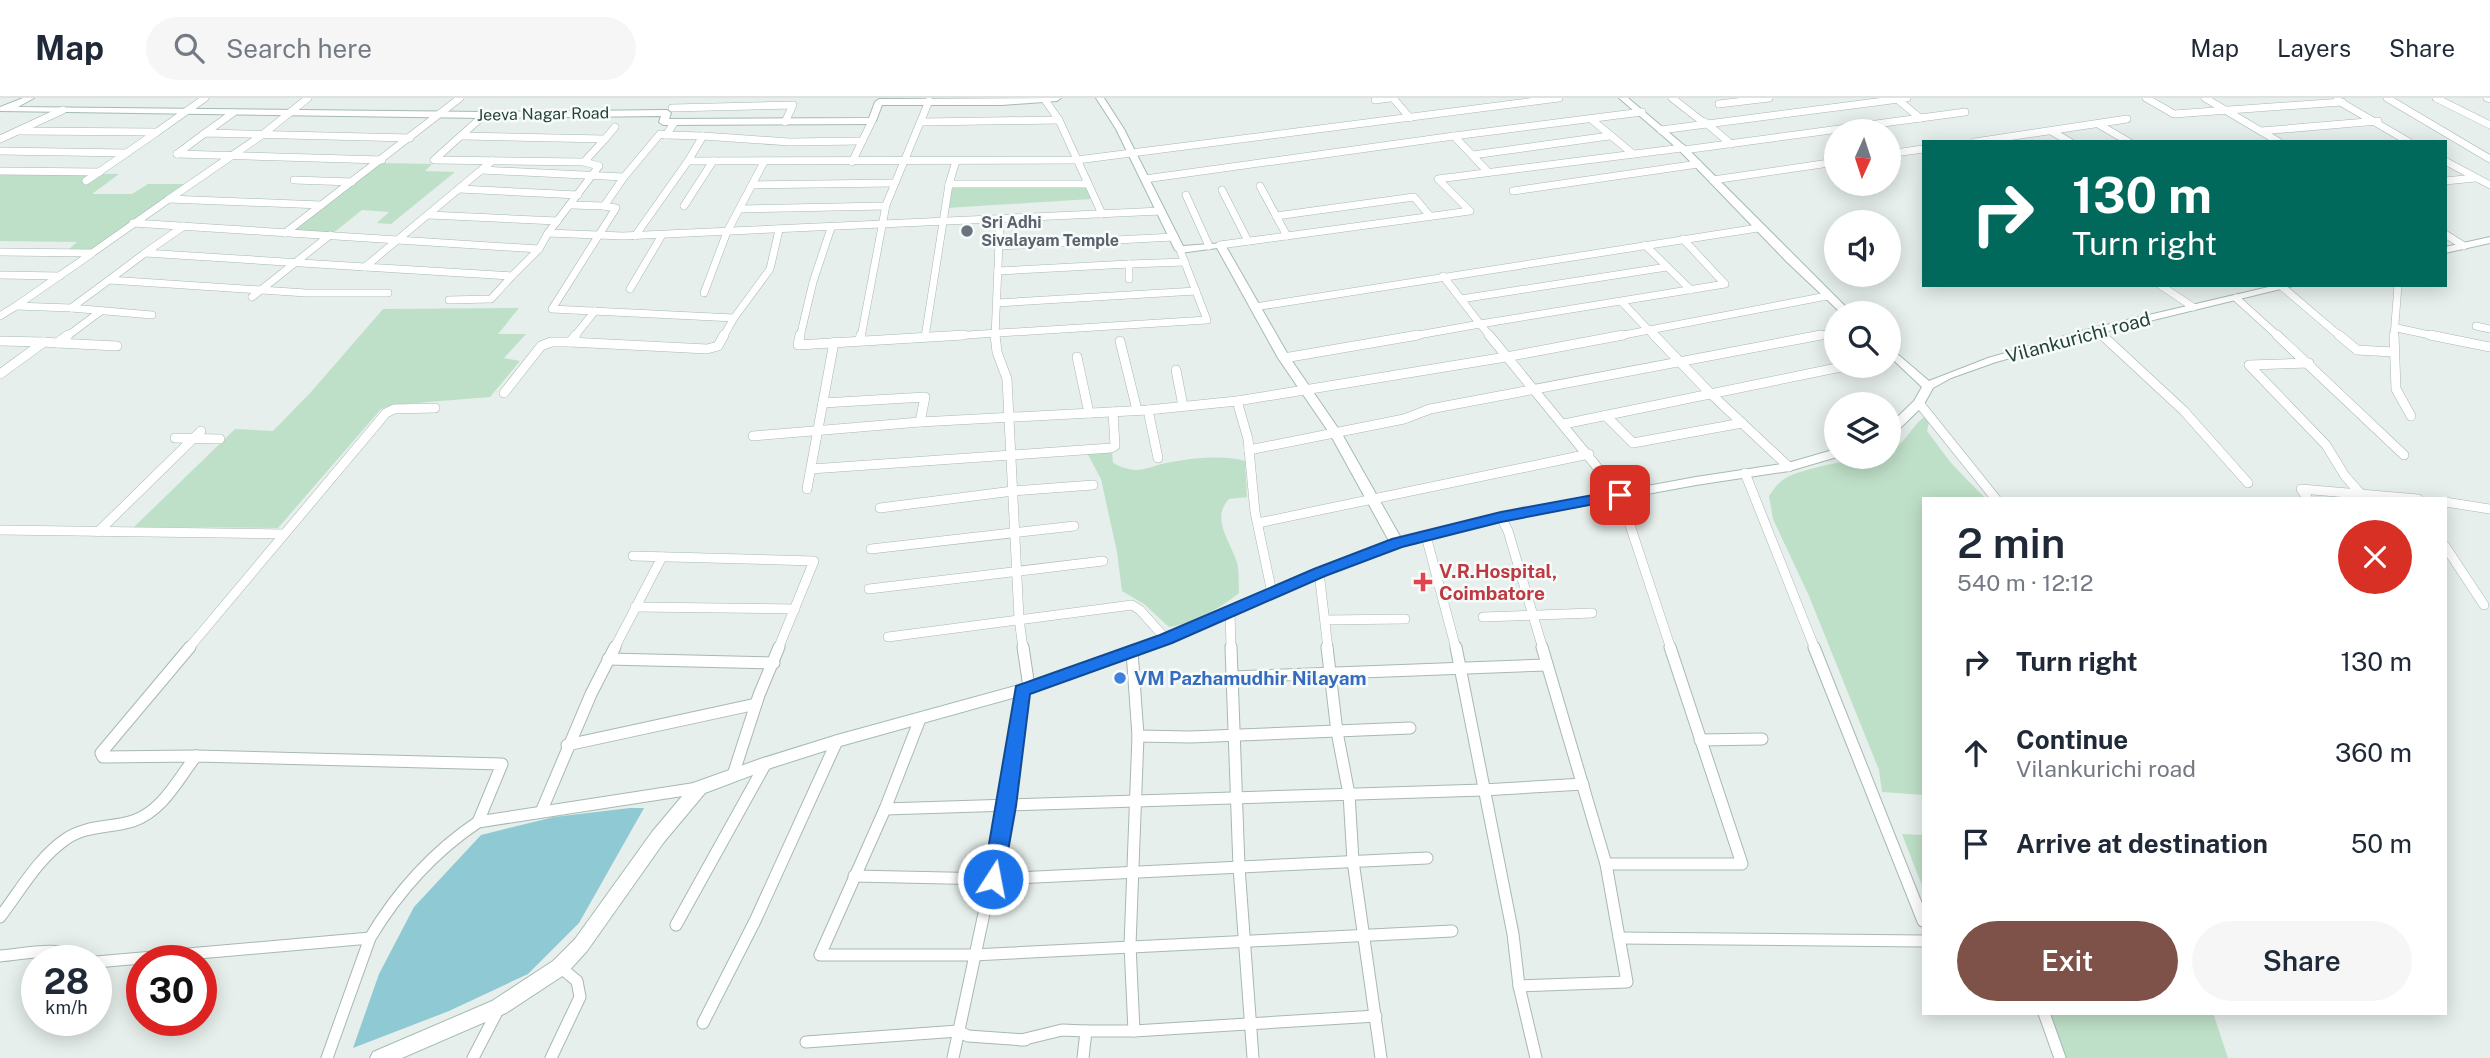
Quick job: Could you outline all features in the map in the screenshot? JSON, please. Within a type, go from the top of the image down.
[{"type":"street","points":[[2,110],[30,98]]},
{"type":"street","points":[[86,181],[205,98]]},
{"type":"street","points":[[0,316],[262,135],[308,98]]},
{"type":"street","points":[[285,233],[460,98]]},
{"type":"street","points":[[677,98],[663,122],[872,121]]},
{"type":"street","points":[[852,162],[880,100],[1057,98]]},
{"type":"street","points":[[831,228],[813,282],[799,345],[1207,320],[1174,237],[1132,153],[1100,98]]},
{"type":"street","points":[[1375,100],[1392,98],[1410,118]]},
{"type":"street","points":[[688,161],[1077,160],[1559,98]]},
{"type":"street","points":[[1623,98],[1683,149],[1833,301]]},
{"type":"street","points":[[1672,98],[1731,144]]},
{"type":"street","points":[[1711,98],[1737,118]]},
{"type":"street","points":[[1719,104],[1769,98]]},
{"type":"street","points":[[1843,98],[1853,104]]},
{"type":"street","points":[[1661,130],[1704,122],[1906,98]]},
{"type":"street","points":[[2146,98],[2174,114],[2338,100],[2378,121],[2406,140]]},
{"type":"street","points":[[2205,98],[2276,140]]},
{"type":"street","points":[[2290,98],[2302,105]]},
{"type":"street","points":[[2387,98],[2490,159]]},
{"type":"street","points":[[2436,98],[2490,125]]},
{"type":"street","points":[[1897,99],[1920,118]]},
{"type":"street","points":[[1045,100],[1059,120],[1102,214]]},
{"type":"street","points":[[860,340],[880,226],[893,183],[923,122],[929,101]]},
{"type":"street","points":[[669,110],[793,105],[785,122]]},
{"type":"street","name":"Jeeva Nagar Road","points":[[2,110],[484,116],[669,110]]},
{"type":"street","points":[[0,139],[63,110]]},
{"type":"street","points":[[1180,250],[1470,211],[1438,179],[1731,144],[1965,112]]},
{"type":"street","points":[[233,113],[177,154],[382,160]]},
{"type":"street","points":[[1145,179],[1642,113]]},
{"type":"street","points":[[449,300],[491,299],[539,249],[599,166],[584,162],[434,160],[484,116]]},
{"type":"street","points":[[1591,119],[1633,154]]},
{"type":"street","points":[[1987,140],[2127,119]]},
{"type":"street","points":[[923,122],[1059,120]]},
{"type":"street","points":[[2261,131],[2378,121]]},
{"type":"street","points":[[666,135],[674,123]]},
{"type":"street","points":[[2098,123],[2126,140]]},
{"type":"street","points":[[584,162],[615,127]]},
{"type":"street","points":[[19,131],[157,132]]},
{"type":"street","points":[[2051,131],[2067,140]]},
{"type":"street","points":[[205,133],[410,138]]},
{"type":"street","points":[[604,206],[624,177],[660,135],[789,142],[862,141]]},
{"type":"street","points":[[463,136],[605,139]]},
{"type":"street","points":[[635,236],[703,136]]},
{"type":"street","points":[[1454,136],[1488,172]]},
{"type":"street","points":[[1474,155],[1609,136]]},
{"type":"street","points":[[2005,137],[2009,140]]},
{"type":"street","points":[[0,150],[127,153]]},
{"type":"street","points":[[1901,153],[1922,150]]},
{"type":"street","points":[[365,267],[492,161]]},
{"type":"street","points":[[684,206],[713,161]]},
{"type":"street","points":[[925,337],[941,223],[956,161]]},
{"type":"street","points":[[704,293],[727,232],[764,162]]},
{"type":"street","points":[[2447,162],[2490,185]]},
{"type":"street","points":[[1513,191],[1698,164]]},
{"type":"street","points":[[1713,180],[1824,164]]},
{"type":"street","points":[[482,170],[624,177]]},
{"type":"street","points":[[0,171],[100,172]]},
{"type":"street","points":[[2447,181],[2476,178]]},
{"type":"street","points":[[294,180],[352,182]]},
{"type":"street","points":[[752,185],[893,183]]},
{"type":"street","points":[[949,184],[1088,184]]},
{"type":"street","points":[[1260,186],[1287,236]]},
{"type":"street","points":[[459,189],[578,195]]},
{"type":"street","points":[[1222,190],[1248,240]]},
{"type":"street","points":[[1186,195],[1304,390],[1336,434],[1397,543]]},
{"type":"street","points":[[1276,216],[1414,197],[1430,216]]},
{"type":"street","points":[[169,199],[321,205]]},
{"type":"street","points":[[572,205],[615,208],[552,307],[734,318]]},
{"type":"street","points":[[740,208],[886,206]]},
{"type":"street","points":[[548,233],[635,236],[1161,211]]},
{"type":"street","points":[[429,215],[557,221]]},
{"type":"street","points":[[953,1058],[973,955],[993,879],[1026,689],[1013,532],[1007,379],[997,352],[995,333],[1000,219]]},
{"type":"street","points":[[133,223],[539,249]]},
{"type":"street","points":[[71,308],[184,226]]},
{"type":"street","points":[[1255,307],[1758,228]]},
{"type":"street","points":[[504,393],[541,346],[551,342],[707,349],[718,346],[734,318],[770,269],[779,230]]},
{"type":"street","points":[[252,297],[330,235]]},
{"type":"street","points":[[630,289],[662,235]]},
{"type":"street","points":[[2447,235],[2465,246]]},
{"type":"street","points":[[999,246],[1174,237]]},
{"type":"street","points":[[1284,358],[1725,284],[1683,239]]},
{"type":"street","points":[[2447,250],[2490,240]]},
{"type":"street","points":[[1645,245],[1691,290]]},
{"type":"street","points":[[0,252],[92,253]]},
{"type":"street","points":[[145,253],[512,276]]},
{"type":"street","points":[[998,271],[1185,262]]},
{"type":"street","points":[[1129,264],[1129,279]]},
{"type":"street","points":[[1461,299],[1667,267]]},
{"type":"street","points":[[0,275],[60,276]]},
{"type":"street","points":[[1443,276],[1620,495],[1742,864],[1606,864]]},
{"type":"street","points":[[109,280],[306,293],[388,293]]},
{"type":"street","points":[[2163,287],[2193,307]]},
{"type":"street","name":"Vilankurichi road","points":[[1928,386],[1992,360],[2097,330],[2281,287]]},
{"type":"street","points":[[2286,287],[2357,350],[2393,352]]},
{"type":"street","points":[[2399,287],[2393,352],[2396,389],[2411,416]]},
{"type":"street","points":[[997,303],[1196,291]]},
{"type":"street","points":[[753,436],[920,422],[1148,410],[1237,401],[1506,357],[1827,296]]},
{"type":"street","points":[[2236,298],[2309,363],[2404,455]]},
{"type":"street","points":[[1622,302],[1710,393],[1789,467]]},
{"type":"street","points":[[16,306],[152,315]]},
{"type":"street","points":[[57,343],[101,310]]},
{"type":"street","points":[[570,342],[595,311]]},
{"type":"street","points":[[2476,326],[2490,328]]},
{"type":"street","points":[[2397,328],[2490,347]]},
{"type":"street","points":[[2097,330],[2184,411],[2248,483]]},
{"type":"street","points":[[1249,450],[1404,419],[1430,409],[1824,334]]},
{"type":"street","points":[[0,341],[117,346]]},
{"type":"street","points":[[1120,341],[1137,410]]},
{"type":"street","points":[[0,373],[44,342]]},
{"type":"street","points":[[807,489],[834,342]]},
{"type":"street","points":[[1077,357],[1089,413]]},
{"type":"street","points":[[1901,363],[1928,386],[1919,403],[1901,420]]},
{"type":"street","points":[[2309,363],[2249,365],[2326,445],[2345,476],[2361,494]]},
{"type":"street","points":[[1176,370],[1183,406]]},
{"type":"street","points":[[1564,424],[1824,370]]},
{"type":"street","points":[[823,403],[925,397],[920,422]]},
{"type":"street","points":[[1237,401],[1249,450],[1258,523],[1272,593]]},
{"type":"street","points":[[1919,403],[1994,497]]},
{"type":"street","points":[[435,408],[394,410],[386,413],[101,753],[103,757],[196,756],[502,764],[478,822]]},
{"type":"street","points":[[1148,410],[1158,458]]},
{"type":"street","points":[[811,469],[1111,448],[1115,446],[1113,412]]},
{"type":"street","points":[[1605,415],[1633,443],[1742,423]]},
{"type":"street","points":[[97,532],[201,431]]},
{"type":"street","points":[[175,438],[220,439]]},
{"type":"street","points":[[1258,523],[1589,454]]},
{"type":"street","points":[[327,1058],[370,938],[389,905],[407,881],[443,848],[478,822],[699,788],[837,741],[1026,689],[1166,639],[1319,572],[1397,543],[1501,517],[1789,467],[1824,457]]},
{"type":"street","points":[[1745,473],[1922,918]]},
{"type":"street","points":[[880,508],[1013,491],[1093,485]]},
{"type":"street","points":[[2307,497],[2301,489],[2393,497]]},
{"type":"street","points":[[2447,502],[2490,509]]},
{"type":"street","points":[[1501,517],[1508,531],[1606,864],[1627,982],[1519,986]]},
{"type":"street","points":[[871,550],[1074,526]]},
{"type":"street","points":[[0,530],[284,534]]},
{"type":"street","points":[[1426,536],[1450,618],[1513,934],[1519,986],[1536,1058]]},
{"type":"street","points":[[2447,548],[2484,605]]},
{"type":"street","points":[[633,556],[814,561],[756,705],[733,775]]},
{"type":"street","points":[[541,813],[568,745],[608,659],[662,557]]},
{"type":"street","points":[[869,589],[1103,561]]},
{"type":"street","points":[[1319,572],[1337,732],[1349,794],[1353,861],[1381,1058]]},
{"type":"street","points":[[888,636],[1132,605],[1140,610],[1166,639]]},
{"type":"street","points":[[635,607],[795,609]]},
{"type":"street","points":[[1230,611],[1239,867],[1253,1058]]},
{"type":"street","points":[[1483,617],[1592,613]]},
{"type":"street","points":[[1326,621],[1405,619]]},
{"type":"street","points":[[1132,651],[1138,736],[1130,945],[1134,1031]]},
{"type":"street","points":[[608,659],[774,663]]},
{"type":"street","points":[[1233,677],[1546,665]]},
{"type":"street","points":[[568,745],[756,705]]},
{"type":"street","points":[[920,719],[885,809],[820,955],[973,955],[1130,945],[1452,931]]},
{"type":"street","points":[[1138,736],[1410,728]]},
{"type":"street","points":[[1700,740],[1762,739]]},
{"type":"street","points":[[703,1023],[755,921],[837,741]]},
{"type":"street","points":[[0,917],[53,850],[65,839],[76,833],[144,817],[157,806],[196,756]]},
{"type":"street","points":[[676,925],[766,763]]},
{"type":"street","points":[[885,809],[1483,790],[1583,784]]},
{"type":"street","points":[[381,1058],[499,1007],[560,967],[581,945],[659,837],[699,788]]},
{"type":"street","points":[[854,876],[993,879],[1427,858]]},
{"type":"street","points":[[112,961],[370,938]]},
{"type":"street","points":[[1619,938],[1922,942]]},
{"type":"street","points":[[0,956],[21,954]]},
{"type":"street","points":[[551,1058],[580,997],[577,981],[560,967]]},
{"type":"street","points":[[473,1058],[499,1007]]},
{"type":"street","points":[[2045,1015],[2060,1058]]},
{"type":"street","points":[[806,1042],[957,1035],[1025,1041],[1062,1030],[1134,1031],[1252,1026],[1376,1016]]},
{"type":"street","points":[[1083,1058],[1086,1031]]},
{"type":"green space","points":[[381,163],[432,164],[425,171],[455,172],[391,224],[377,223],[389,212],[362,210],[332,234],[291,232]]},
{"type":"green space","points":[[0,173],[119,174],[92,194],[132,194],[148,184],[188,184],[90,251],[67,251],[77,242],[0,241]]},
{"type":"green space","points":[[1085,185],[1091,199],[947,208],[951,186]]},
{"type":"green space","points":[[519,308],[498,334],[526,334],[504,358],[520,361],[490,397],[392,405],[381,409],[278,528],[134,527],[235,429],[273,431],[311,392],[383,309]]},
{"type":"green space","points":[[1924,417],[1929,422],[1927,431],[1951,463],[1984,497],[1922,497],[1922,795],[1882,792],[1879,770],[1809,596],[1773,519],[1769,496],[1784,479],[1819,467],[1901,469],[1901,443]]},
{"type":"green space","points":[[1112,452],[1113,463],[1137,470],[1199,458],[1245,461],[1247,497],[1229,499],[1224,506],[1221,521],[1237,564],[1239,593],[1188,623],[1169,627],[1144,604],[1122,591],[1117,552],[1101,479],[1087,453]]},
{"type":"green space","points":[[1902,834],[1922,835],[1922,885]]},
{"type":"green space","points":[[2049,1015],[2214,1015],[2228,1058],[2064,1058]]},
{"type":"water","points":[[644,808],[579,923],[528,974],[449,1011],[353,1048],[379,974],[414,907],[481,835],[554,817]]},
{"type":"place","name":"Sri Adhi Sivalayam Temple","points":[[967,231]]},
{"type":"place","name":"V.R.Hospital, Coimbatore","points":[[1423,582]]},
{"type":"place","name":"VM Pazhamudhir Nilayam","points":[[1120,678]]},
{"type":"route","points":[[993,879],[1007,806],[1022,690],[1166,639],[1319,572],[1397,543],[1501,517],[1620,495]]}]
